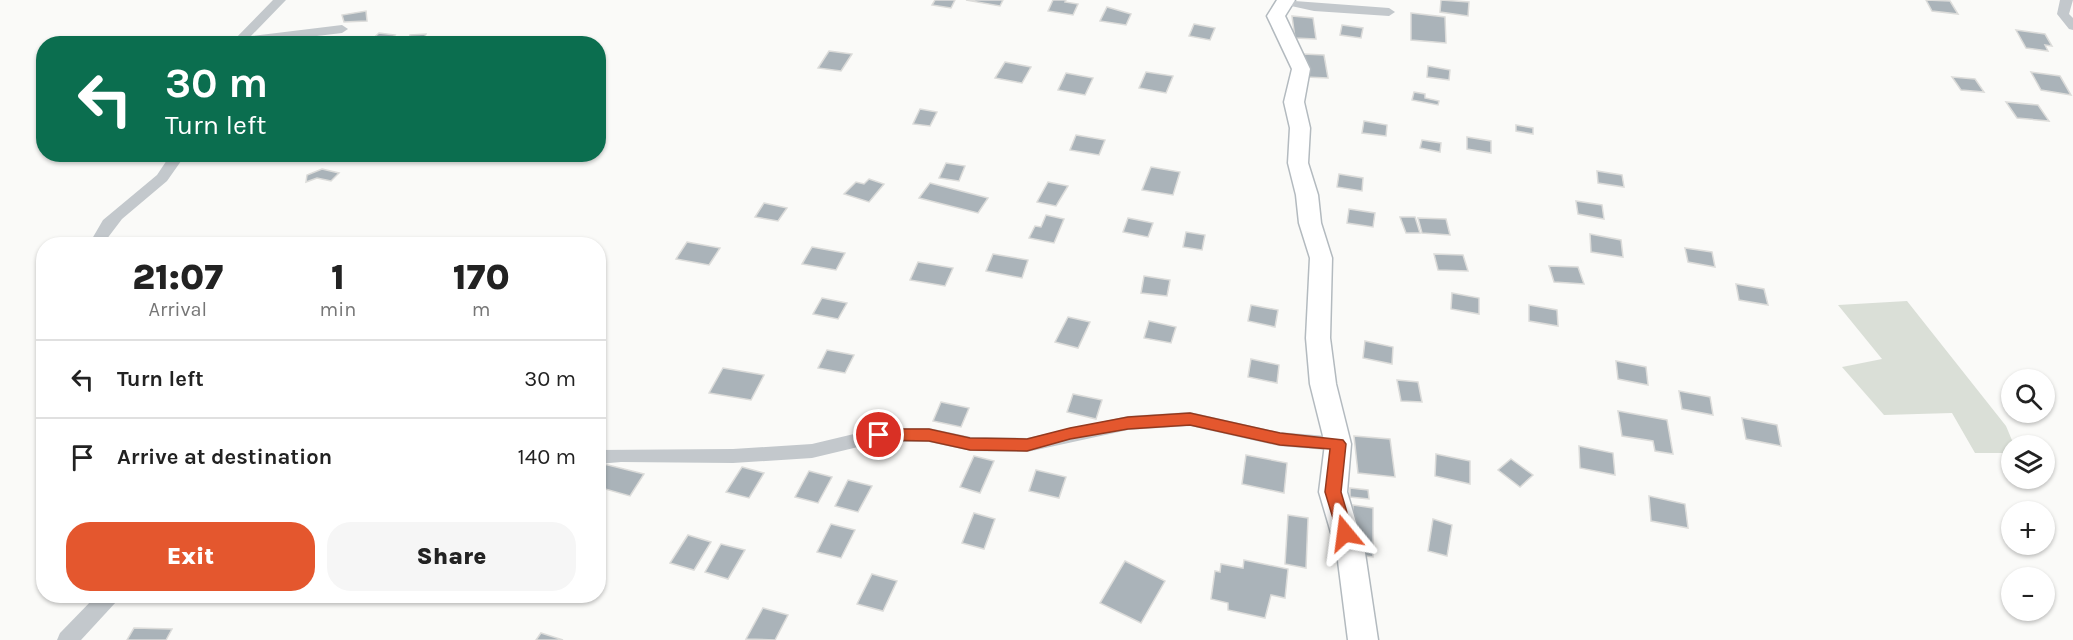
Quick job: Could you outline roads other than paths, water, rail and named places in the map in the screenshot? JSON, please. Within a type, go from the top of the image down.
[{"type":"street","points":[[243,36],[280,0]]},
{"type":"street","points":[[2071,0],[2065,2],[2063,14],[2073,26]]},
{"type":"street","points":[[1363,640],[1351,553],[1333,492],[1338,444],[1323,384],[1318,338],[1321,258],[1310,223],[1307,195],[1298,163],[1300,128],[1294,102],[1302,69],[1276,16],[1286,1],[1314,8],[1389,12]]},
{"type":"street","points":[[285,36],[342,29]]},
{"type":"street","points":[[99,237],[114,215],[162,177],[173,162]]},
{"type":"street","points":[[606,456],[733,456],[812,452],[879,435],[929,435],[970,444],[1027,445],[1128,423],[1190,419],[1280,439],[1338,444]]},
{"type":"street","points":[[67,640],[102,603]]}]
